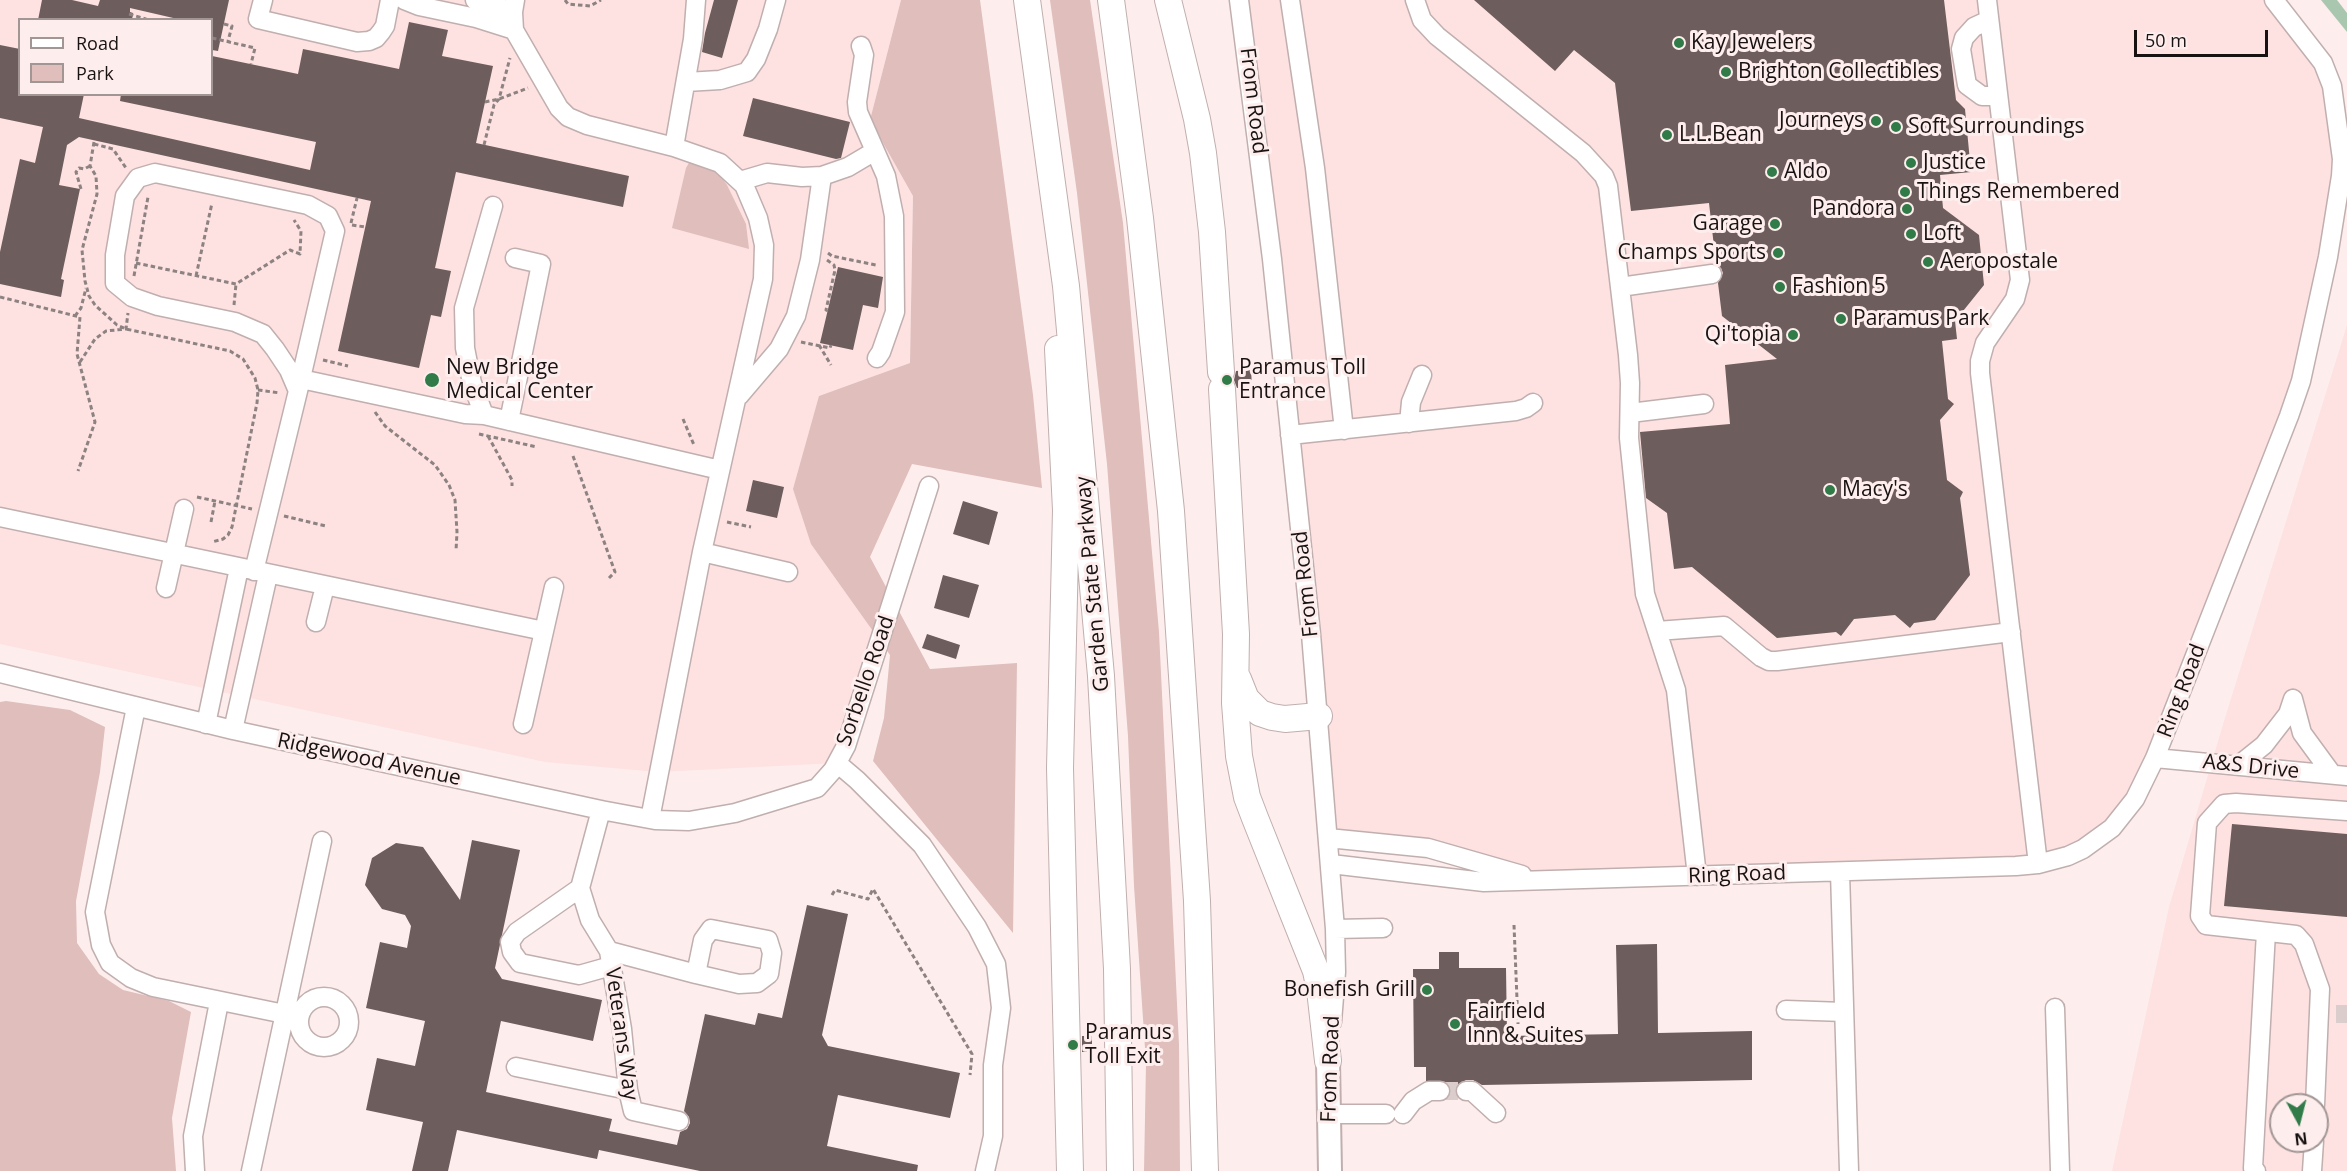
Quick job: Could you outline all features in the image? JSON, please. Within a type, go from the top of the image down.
[{"type":"highway","name":"Garden State Parkway","points":[[1027,0],[1054,192],[1077,394],[1103,709],[1117,969],[1120,1171]]},
{"type":"highway","points":[[1111,0],[1140,218],[1171,512],[1197,901],[1204,1171]]},
{"type":"highway","points":[[1168,0],[1203,153],[1212,232],[1236,634],[1236,732],[1243,778],[1262,838],[1316,971],[1328,1061]]},
{"type":"highway","points":[[1054,192],[1059,399],[1066,510],[1060,749],[1070,1171]]},
{"type":"highway","points":[[1236,673],[1246,699],[1260,713],[1285,719],[1319,716]]},
{"type":"main road","name":"From Road","points":[[1328,1061],[1330,1171]]},
{"type":"street","points":[[263,0],[258,19],[357,42],[369,41],[381,32],[385,26],[390,0]]},
{"type":"street","points":[[404,0],[419,6],[476,18],[514,14]]},
{"type":"street","points":[[475,0],[514,14],[559,108],[568,117],[587,125],[674,147],[720,163],[740,181],[758,218],[764,245],[763,279],[702,552],[650,819]]},
{"type":"street","points":[[674,147],[693,39],[696,0]]},
{"type":"street","points":[[686,82],[720,80],[747,72],[756,59],[776,0]]},
{"type":"street","name":"From Road","points":[[1239,0],[1262,172],[1319,716],[1335,929],[1336,972],[1328,1061]]},
{"type":"street","points":[[1290,0],[1315,168],[1344,430]]},
{"type":"street","points":[[1415,0],[1422,20],[1437,36],[1583,153],[1604,176],[1610,198],[1630,383],[1629,438],[1645,594],[1671,669],[1680,713],[1697,876]]},
{"type":"street","points":[[1987,0],[2020,280],[2015,299],[1985,343],[1980,361],[1980,373],[2038,864]]},
{"type":"street","name":"Ring Road","points":[[1331,864],[1484,882],[1990,867],[2038,864],[2068,856],[2083,849],[2112,828],[2135,799],[2156,758],[2295,397],[2340,194],[2342,159],[2335,101],[2328,74],[2323,63],[2274,0]]},
{"type":"street","points":[[1989,20],[1974,27],[1964,38],[1961,49],[1967,85],[1982,96],[1998,96]]},
{"type":"street","points":[[861,46],[864,54],[857,102],[858,112],[886,176],[894,216],[895,312],[877,358]]},
{"type":"street","points":[[740,181],[767,173],[802,177],[822,176],[848,167],[876,151]]},
{"type":"street","points":[[206,724],[254,571],[299,385],[335,231],[328,216],[308,205],[155,173],[138,178],[125,196],[115,255],[115,283],[132,297],[158,306],[235,322],[263,334],[299,385],[374,394],[465,414],[484,415],[720,470]]},
{"type":"street","points":[[735,402],[753,377],[780,349],[796,316],[810,260],[822,176]]},
{"type":"street","points":[[484,415],[472,383],[465,348],[464,308],[493,206]]},
{"type":"street","points":[[509,421],[541,264],[515,258]]},
{"type":"street","points":[[1620,287],[1712,274]]},
{"type":"street","points":[[1408,423],[1411,402],[1422,375]]},
{"type":"street","points":[[1290,435],[1516,411],[1533,403]]},
{"type":"street","points":[[1630,413],[1704,404]]},
{"type":"street","name":"Sorbello Road","points":[[735,813],[817,788],[837,763],[846,746],[929,486]]},
{"type":"street","points":[[166,588],[184,509]]},
{"type":"street","points":[[0,517],[544,631]]},
{"type":"street","points":[[702,552],[788,572]]},
{"type":"street","points":[[233,730],[254,571]]},
{"type":"street","points":[[316,622],[325,586]]},
{"type":"street","points":[[523,724],[554,587]]},
{"type":"street","points":[[1657,631],[1725,626],[1766,660],[1778,661],[2011,632]]},
{"type":"street","name":"Ridgewood Avenue","points":[[2,674],[206,724],[601,810],[650,819],[688,821],[735,813]]},
{"type":"street","points":[[2238,765],[2264,745],[2288,714],[2294,699],[2302,733],[2340,775]]},
{"type":"street","points":[[136,707],[95,912],[100,945],[110,963],[131,978],[153,987],[292,1016]]},
{"type":"street","name":"A&S Drive","points":[[2156,758],[2340,775]]},
{"type":"street","points":[[837,763],[922,845],[977,927],[996,964],[1001,1008],[993,1065],[993,1136],[986,1171]]},
{"type":"street","points":[[2317,1093],[2328,1013],[2304,944],[2296,934],[2206,925],[2200,916],[2207,823],[2224,804],[2346,809]]},
{"type":"street","points":[[601,810],[580,888],[517,932],[510,942],[512,952],[520,963],[579,975],[610,958],[696,974]]},
{"type":"street","points":[[1328,838],[1428,848],[1541,880]]},
{"type":"street","points":[[251,1171],[292,1016],[322,841]]},
{"type":"street","points":[[1840,872],[1849,1171]]},
{"type":"street","name":"Veterans Way","points":[[580,888],[590,920],[610,958],[622,1029],[627,1090],[633,1111],[679,1120]]},
{"type":"street","points":[[1335,929],[1383,928]]},
{"type":"street","points":[[2256,1171],[2253,1168],[2266,932]]},
{"type":"street","points":[[195,1171],[193,1136],[219,1002]]},
{"type":"street","points":[[2055,1008],[2060,1171]]},
{"type":"street","points":[[1786,1010],[1844,1012]]},
{"type":"street","points":[[516,1067],[627,1090]]},
{"type":"street","points":[[1328,1114],[1394,1114],[1429,1091],[1440,1091]]},
{"type":"street","points":[[1466,1091],[1472,1091],[1496,1113]]},
{"type":"street","points":[[2312,1171],[2313,1153]]},
{"type":"path","points":[[565,0],[568,4],[590,6],[601,0]]},
{"type":"path","points":[[129,14],[142,18]]},
{"type":"path","points":[[224,24],[232,26],[228,41]]},
{"type":"path","points":[[213,38],[255,48],[251,64]]},
{"type":"path","points":[[484,145],[494,105],[499,99],[509,63],[508,49]]},
{"type":"path","points":[[485,102],[529,87]]},
{"type":"path","points":[[94,142],[90,166],[96,176],[97,194],[82,250],[89,296],[95,305],[117,325],[126,329],[230,351],[243,359],[255,378],[258,390],[257,403],[232,527],[223,539],[209,542]]},
{"type":"path","points":[[81,189],[76,172],[79,168],[84,169],[90,166]]},
{"type":"path","points":[[133,281],[148,192]]},
{"type":"path","points":[[196,276],[213,198]]},
{"type":"path","points":[[136,263],[236,284],[290,250],[300,254],[300,231],[296,221],[290,216]]},
{"type":"path","points":[[350,224],[365,228]]},
{"type":"path","points":[[823,247],[829,254],[836,257],[880,265]]},
{"type":"path","points":[[828,311],[826,310],[835,270],[834,266],[826,260],[836,257]]},
{"type":"path","points":[[234,305],[236,284]]},
{"type":"path","points":[[75,316],[81,308],[87,286]]},
{"type":"path","points":[[0,297],[80,317],[77,354],[95,422],[78,471]]},
{"type":"path","points":[[126,329],[129,310]]},
{"type":"path","points":[[79,363],[84,352],[95,339],[106,331],[126,329]]},
{"type":"path","points":[[794,340],[830,348],[831,345]]},
{"type":"path","points":[[819,345],[831,365]]},
{"type":"path","points":[[316,358],[348,366]]},
{"type":"path","points":[[374,394],[374,412],[385,426],[435,465],[449,485],[455,500],[456,551]]},
{"type":"path","points":[[488,436],[512,480],[512,486]]},
{"type":"path","points":[[573,456],[615,572],[609,578]]},
{"type":"path","points":[[210,522],[215,501]]},
{"type":"path","points":[[832,895],[835,890],[868,899],[873,889],[972,1054],[970,1076]]},
{"type":"path","points":[[1514,926],[1518,1024]]},
{"type":"shaded area","name":"New Bridge Medical Center","points":[[0,0],[901,0],[870,120],[913,196],[910,363],[819,396],[881,640],[837,763],[658,772],[545,762],[0,644]]},
{"type":"shaded area","points":[[1239,0],[2274,0],[2314,53],[2342,159],[2301,381],[2135,799],[2068,856],[1541,880],[1489,867],[1328,838]]},
{"type":"shaded area","points":[[2321,0],[2337,0],[2347,13],[2347,32]]},
{"type":"shaded area","points":[[2347,325],[2347,1171],[2112,1171],[2169,907],[2224,721]]},
{"type":"green space","points":[[901,0],[980,0],[1033,395],[1042,488],[912,464],[870,557],[930,669],[1017,663],[1013,933],[873,761],[884,718],[890,655],[811,544],[793,489],[819,396],[910,363],[913,196],[870,120]]},
{"type":"green space","points":[[1050,0],[1090,0],[1123,223],[1159,632],[1179,1045],[1180,1171],[1144,1171],[1146,1063],[1134,886],[1128,736],[1107,464],[1077,193]]},
{"type":"green space","points":[[690,161],[706,165],[719,174],[727,185],[746,224],[749,249],[672,228],[686,168]]},
{"type":"green space","points":[[0,702],[70,710],[105,727],[100,772],[76,901],[77,943],[99,974],[123,990],[169,1001],[191,1012],[172,1118],[176,1171],[0,1171]]},
{"type":"building","points":[[42,0],[72,0],[98,6],[100,0],[229,0],[218,51],[213,50],[213,18],[173,18],[130,8],[130,12],[133,13],[132,18],[38,18]]},
{"type":"building","points":[[714,0],[738,0],[722,58],[702,52]]},
{"type":"building","name":"Paramus Park","points":[[1474,0],[1944,0],[1956,100],[1965,109],[1971,172],[1940,175],[1943,208],[1979,235],[1984,285],[1955,321],[1957,339],[1942,341],[1948,399],[1954,404],[1940,420],[1947,480],[1963,492],[1960,498],[1970,575],[1935,620],[1914,623],[1910,628],[1895,615],[1854,619],[1841,636],[1836,632],[1777,638],[1692,567],[1674,569],[1667,513],[1646,498],[1640,432],[1730,424],[1725,365],[1777,359],[1722,316],[1718,283],[1723,273],[1716,264],[1709,203],[1631,211],[1615,83],[1574,50],[1555,71]]},
{"type":"building","points":[[409,22],[448,30],[442,56],[493,66],[476,143],[629,176],[623,207],[456,172],[435,268],[451,271],[441,317],[431,315],[419,368],[338,351],[371,201],[79,137],[67,145],[59,185],[80,189],[61,279],[64,280],[61,297],[0,284],[0,252],[20,159],[35,163],[43,127],[0,118],[0,45],[18,49],[18,96],[84,96],[79,118],[310,170],[316,142],[120,101],[121,96],[213,96],[213,56],[298,74],[303,49],[399,69]]},
{"type":"building","points":[[753,98],[850,122],[841,158],[836,159],[743,136]]},
{"type":"building","points":[[838,267],[883,277],[878,308],[863,305],[853,350],[820,343]]},
{"type":"building","points":[[1251,370],[1252,386],[1237,388],[1234,380],[1236,371]]},
{"type":"building","points":[[753,480],[784,487],[777,518],[746,511]]},
{"type":"building","points":[[963,501],[998,512],[989,545],[953,534]]},
{"type":"building","points":[[943,575],[979,585],[969,618],[934,608]]},
{"type":"building","points":[[927,634],[960,645],[956,659],[922,648]]},
{"type":"building","points":[[2232,824],[2347,834],[2347,917],[2224,906]]},
{"type":"building","points":[[472,840],[520,850],[495,968],[502,979],[602,1000],[593,1041],[501,1021],[486,1092],[612,1119],[609,1131],[677,1145],[680,1132],[687,1129],[690,1123],[684,1111],[705,1014],[755,1025],[758,1013],[782,1018],[807,905],[848,914],[822,1035],[828,1046],[960,1073],[950,1118],[838,1095],[827,1146],[918,1165],[917,1171],[700,1171],[599,1150],[597,1159],[457,1130],[448,1171],[412,1171],[423,1122],[366,1110],[377,1058],[415,1066],[425,1021],[366,1008],[380,942],[407,948],[411,926],[405,915],[382,909],[365,885],[372,858],[396,843],[423,847],[460,900]]},
{"type":"building","name":"Fairfield Inn & Suites","points":[[1657,944],[1658,1033],[1752,1031],[1752,1080],[1482,1085],[1473,1080],[1466,1080],[1456,1086],[1455,1092],[1458,1098],[1448,1098],[1451,1090],[1446,1082],[1426,1081],[1426,1067],[1414,1067],[1413,969],[1439,969],[1439,952],[1459,952],[1459,968],[1506,968],[1507,1036],[1618,1034],[1616,945]]},
{"type":"building","points":[[1082,1036],[1092,1036],[1092,1052],[1082,1052]]},
{"type":"tunnel","points":[[2336,1014],[2347,1014]]},
{"type":"tunnel","points":[[1440,1091],[1466,1091]]},
{"type":"place","name":"Kay Jewelers","points":[[1679,43]]},
{"type":"place","name":"Brighton Collectibles","points":[[1726,72]]},
{"type":"place","name":"Journeys","points":[[1876,121]]},
{"type":"place","name":"Soft Surroundings","points":[[1896,127]]},
{"type":"place","name":"L.L.Bean","points":[[1667,135]]},
{"type":"place","name":"Justice","points":[[1911,163]]},
{"type":"place","name":"Aldo","points":[[1772,172]]},
{"type":"place","name":"Things Remembered","points":[[1905,192]]},
{"type":"place","name":"Pandora","points":[[1907,209]]},
{"type":"place","name":"Garage","points":[[1775,224]]},
{"type":"place","name":"Loft","points":[[1911,234]]},
{"type":"place","name":"Champs Sports","points":[[1778,253]]},
{"type":"place","name":"Aeropostale","points":[[1928,262]]},
{"type":"place","name":"Fashion 5","points":[[1780,287]]},
{"type":"place","name":"Paramus Park","points":[[1841,319]]},
{"type":"place","name":"Qi'topia","points":[[1793,335]]},
{"type":"place","name":"New Bridge Medical Center","points":[[432,380]]},
{"type":"place","name":"Paramus Toll Entrance","points":[[1227,380]]},
{"type":"place","name":"Macy's","points":[[1830,490]]},
{"type":"place","name":"Bonefish Grill","points":[[1427,990]]},
{"type":"place","name":"Fairfield Inn & Suites","points":[[1455,1024]]},
{"type":"place","name":"Paramus Toll Exit","points":[[1073,1045]]}]
